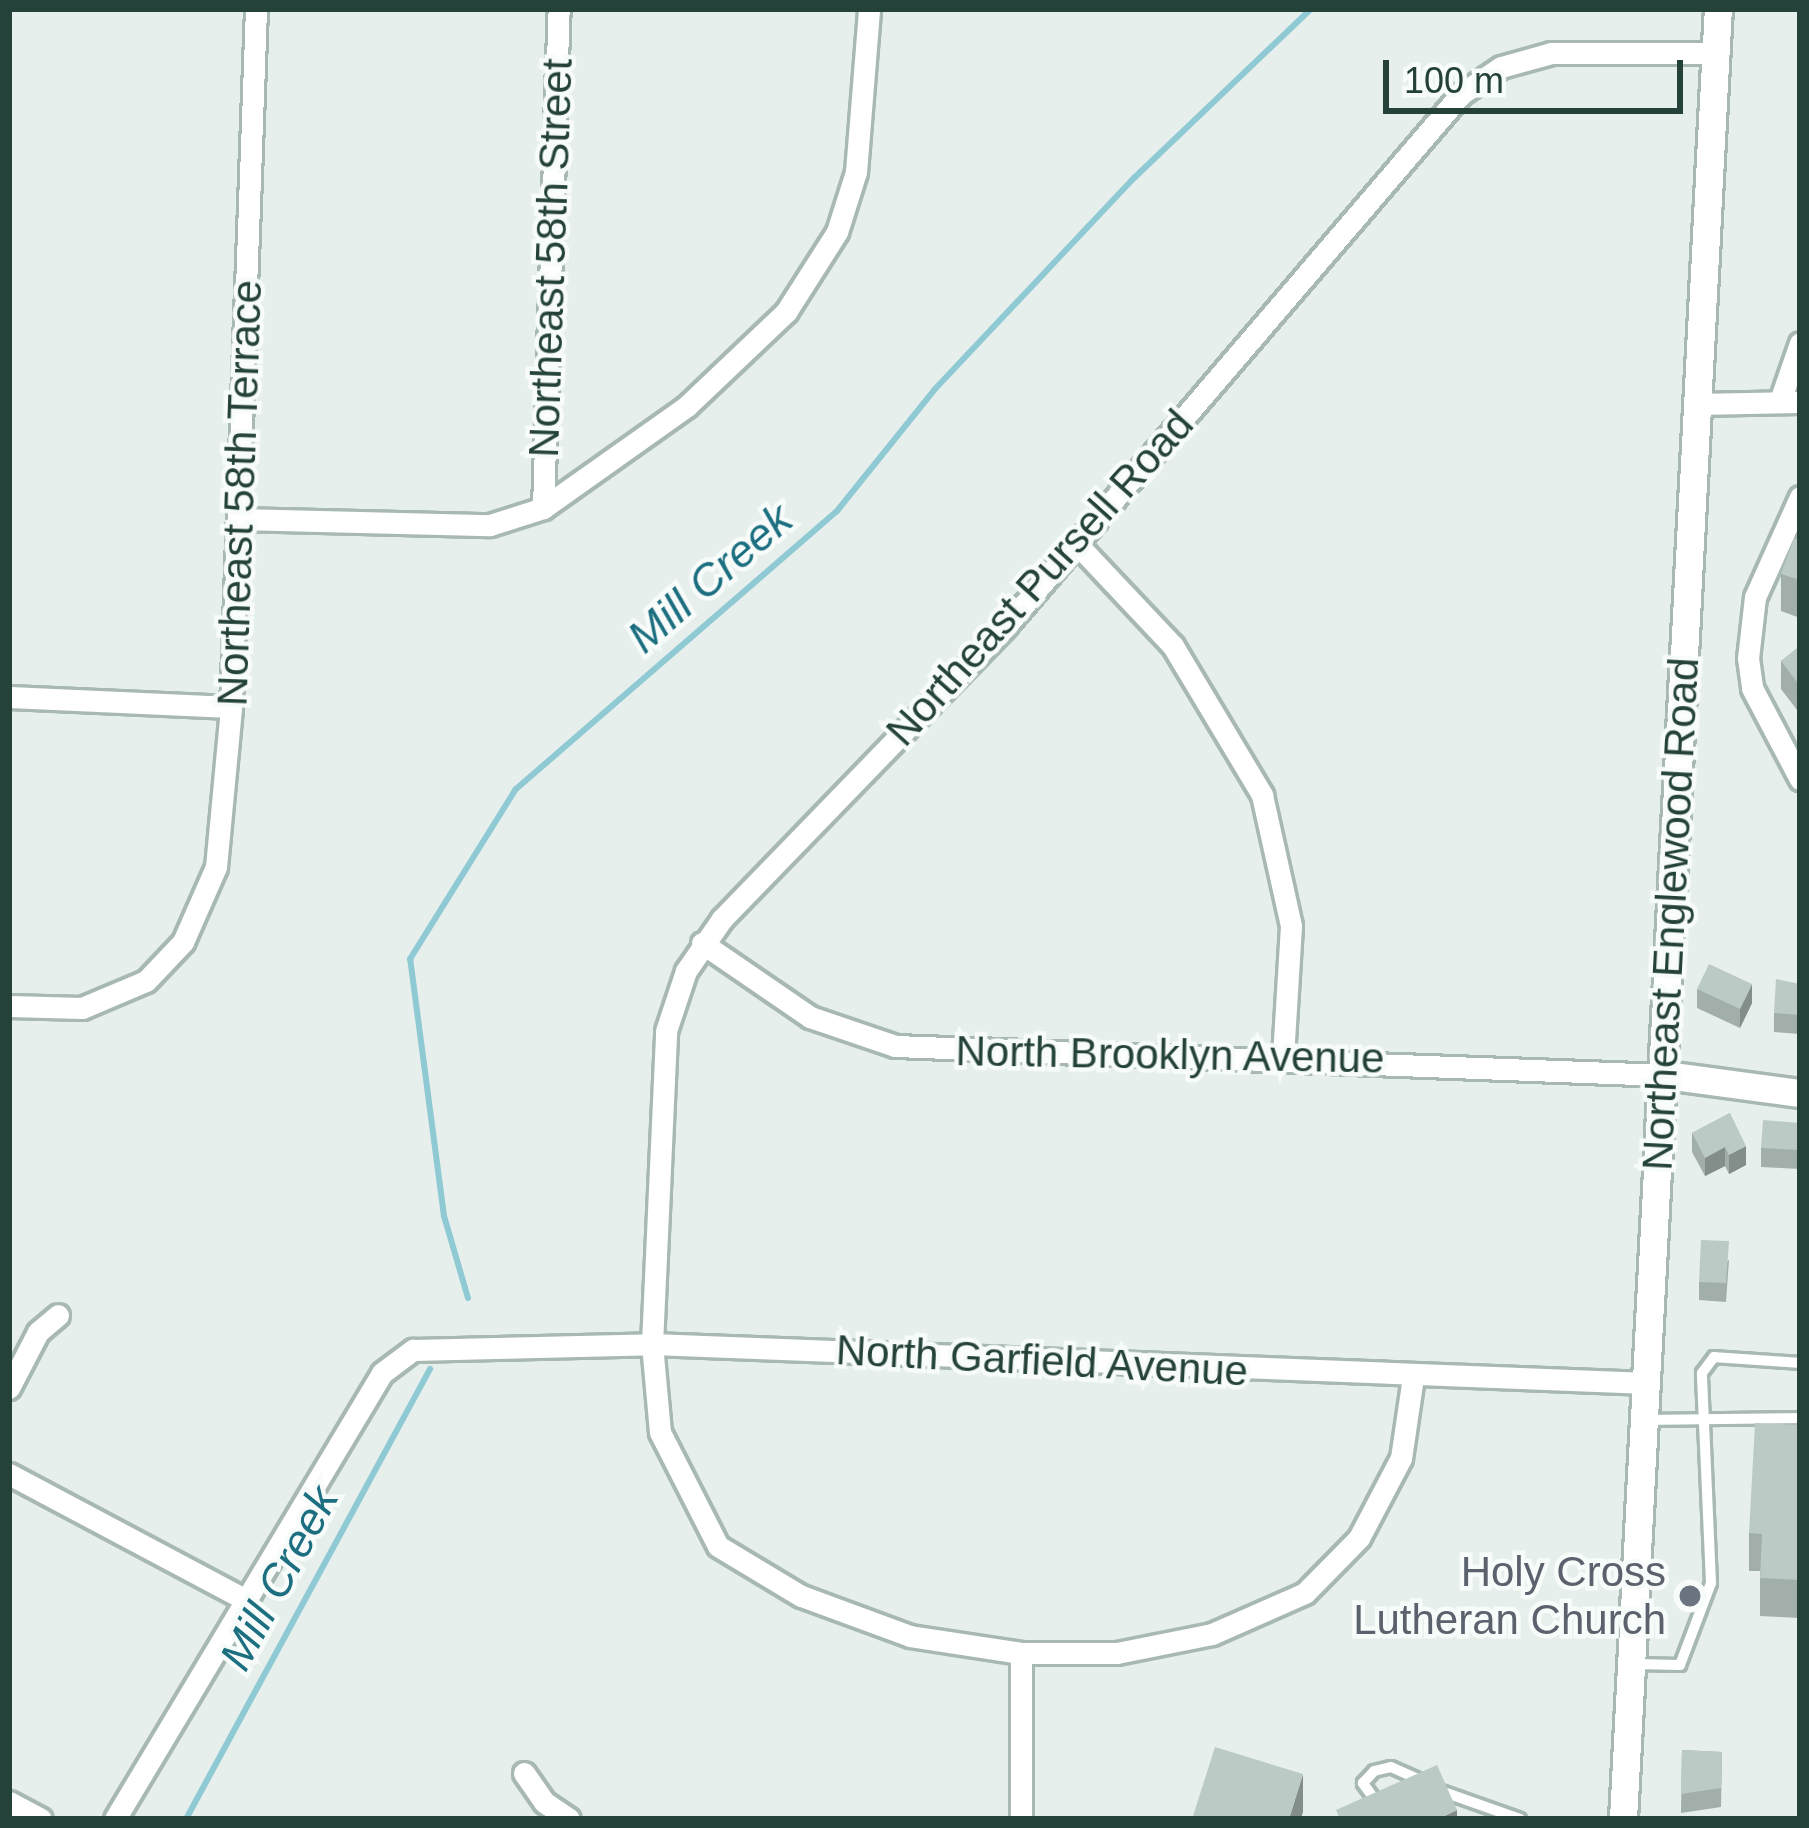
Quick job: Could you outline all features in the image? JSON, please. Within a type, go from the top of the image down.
[{"type":"main road","name":"Northeast Englewood Road","points":[[1623,1819],[1718,9]]},
{"type":"main road","points":[[1665,1075],[1800,1093]]},
{"type":"street","name":"Northeast 58th Terrace","points":[[9,1006],[96,1006],[165,962],[216,867],[231,707],[256,9]]},
{"type":"street","name":"Northeast 58th Street","points":[[542,508],[559,9]]},
{"type":"street","points":[[239,519],[461,527],[542,508],[687,406],[806,287],[837,232],[856,172],[869,9]]},
{"type":"street","name":"Northeast Pursell Road","points":[[1413,1377],[1410,1429],[1390,1486],[1359,1538],[1305,1593],[1165,1646],[1021,1653],[854,1619],[718,1546],[660,1432],[652,1344],[666,1031],[702,944],[1076,543],[1479,80],[1551,53],[1715,53]]},
{"type":"street","points":[[1695,404],[1791,400],[1800,343]]},
{"type":"street","points":[[1800,497],[1755,597],[1748,658],[1752,688],[1800,779]]},
{"type":"street","points":[[1076,543],[1173,646],[1262,795],[1291,926],[1283,1057]]},
{"type":"street","points":[[9,698],[231,707]]},
{"type":"street","name":"North Brooklyn Avenue","points":[[702,944],[810,1017],[895,1046],[1283,1057],[1665,1075]]},
{"type":"street","points":[[9,1388],[38,1332],[58,1315]]},
{"type":"street","name":"North Garfield Avenue","points":[[246,1600],[382,1373],[401,1355],[436,1348],[652,1344],[1648,1383]]},
{"type":"street","points":[[9,1474],[246,1600],[115,1819]]},
{"type":"street","points":[[1021,1653],[1021,1819]]},
{"type":"street","points":[[524,1773],[544,1802],[569,1819]]},
{"type":"street","points":[[9,1802],[41,1819]]},
{"type":"lane","points":[[1632,1664],[1679,1664],[1711,1582],[1702,1372],[1714,1357],[1800,1364]]},
{"type":"lane","points":[[1646,1420],[1702,1422],[1724,1414],[1800,1418]]},
{"type":"lane","points":[[1392,1804],[1366,1795],[1363,1783],[1373,1771],[1391,1767],[1520,1819]]},
{"type":"lane","points":[[1421,1795],[1436,1789]]},
{"type":"building","points":[[1794,538],[1800,541],[1800,580],[1781,574]]},
{"type":"building","points":[[1800,646],[1800,686],[1781,661]]},
{"type":"building","points":[[1709,964],[1752,984],[1740,1009],[1697,989]]},
{"type":"building","points":[[1776,979],[1800,984],[1800,1015],[1774,1013]]},
{"type":"building","points":[[1730,1113],[1746,1146],[1729,1155],[1725,1147],[1705,1158],[1692,1133]]},
{"type":"building","points":[[1763,1120],[1800,1123],[1800,1150],[1761,1148]]},
{"type":"building","points":[[1701,1240],[1729,1241],[1726,1283],[1699,1282]]},
{"type":"building","points":[[1755,1423],[1800,1425],[1800,1580],[1760,1578],[1762,1534],[1749,1533]]},
{"type":"building","points":[[1215,1747],[1303,1774],[1289,1819],[1192,1819]]},
{"type":"building","points":[[1682,1750],[1722,1752],[1721,1788],[1681,1794]]},
{"type":"building","points":[[1437,1765],[1457,1810],[1438,1819],[1340,1819],[1336,1810]]},
{"type":"waterway","name":"Mill Creek","points":[[468,1298],[444,1216],[410,959],[516,789],[837,511],[935,389],[1134,178],[1311,9]]},
{"type":"waterway","name":"Mill Creek","points":[[186,1819],[430,1369]]},
{"type":"place","name":"Holy Cross Lutheran Church","points":[[1690,1596]]}]
